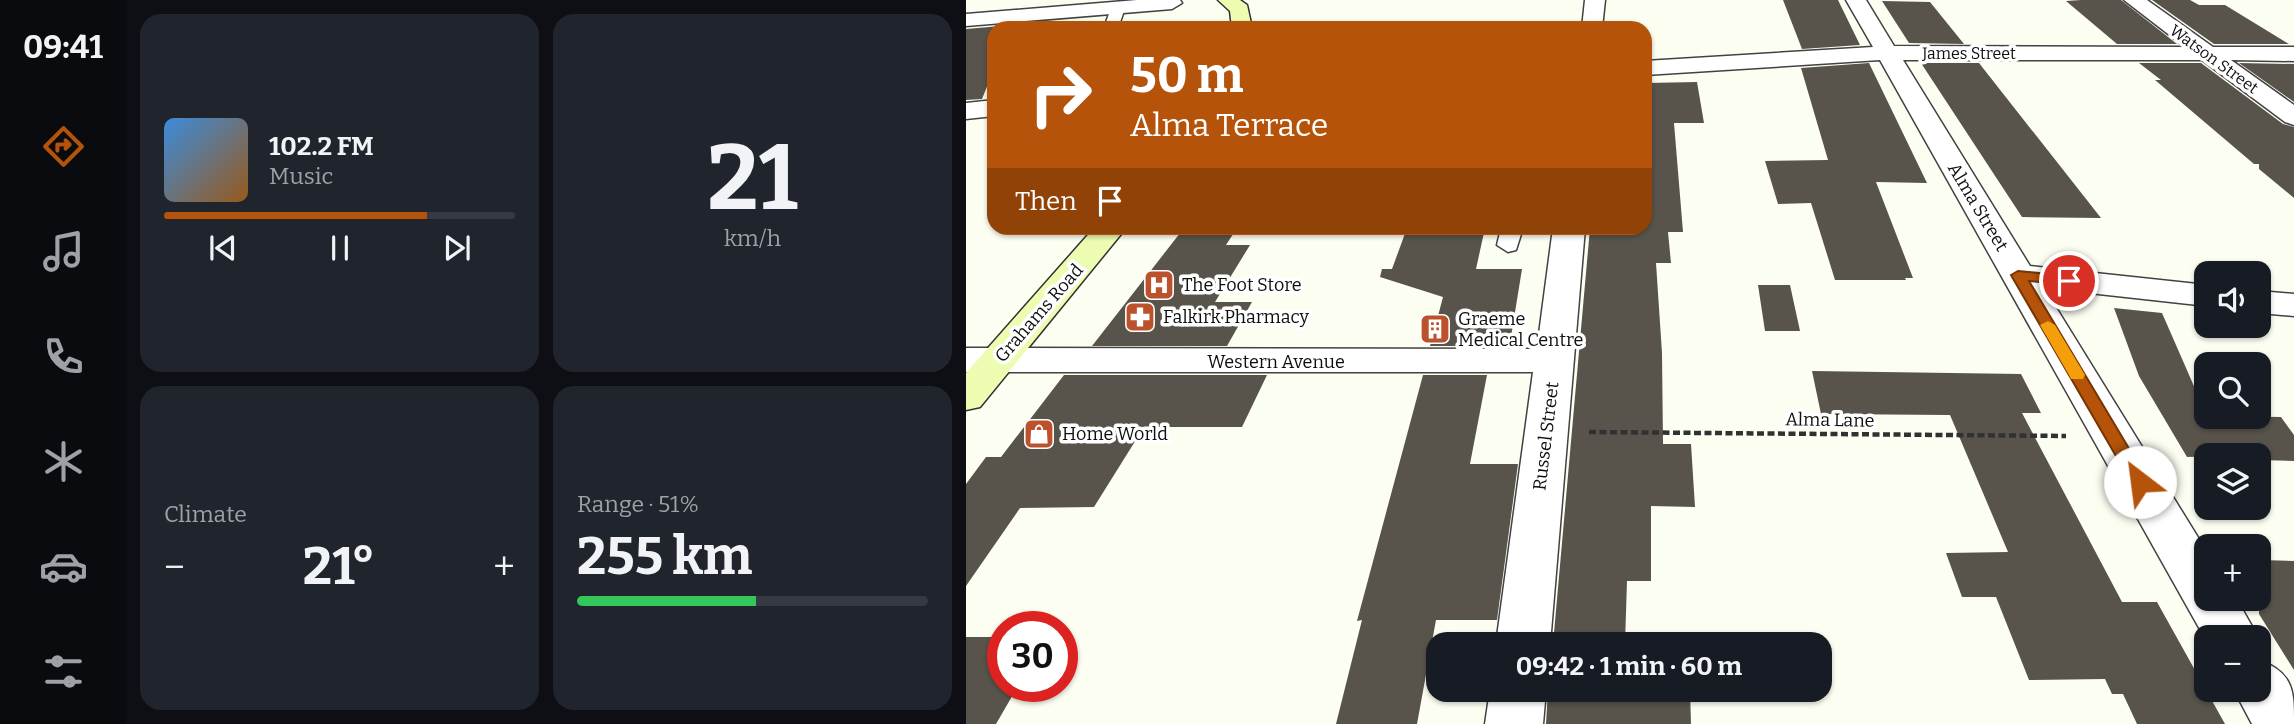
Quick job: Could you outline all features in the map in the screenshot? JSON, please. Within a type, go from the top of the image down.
[{"type":"main road","points":[[1228,0],[1240,9],[1241,21]]},
{"type":"main road","name":"Grahams Road","points":[[966,398],[982,360],[1103,235]]},
{"type":"street","points":[[1593,21],[1595,0]]},
{"type":"street","name":"Alma Street","points":[[1856,0],[2194,573]]},
{"type":"street","name":"Watson Street","points":[[2134,0],[2294,117]]},
{"type":"street","points":[[966,20],[1172,3]]},
{"type":"street","name":"James Street","points":[[1652,68],[1887,53],[2294,54]]},
{"type":"street","points":[[966,111],[987,109]]},
{"type":"street","name":"Russel Street","points":[[1523,632],[1568,235]]},
{"type":"street","points":[[2018,275],[2194,295]]},
{"type":"street","points":[[2271,303],[2294,305]]},
{"type":"street","name":"Western Avenue","points":[[982,360],[1554,361]]},
{"type":"street","points":[[1514,724],[1517,702]]},
{"type":"street","points":[[2270,702],[2283,724]]},
{"type":"lane","points":[[1113,21],[1118,8]]},
{"type":"path","name":"Alma Lane","points":[[1546,431],[2113,437]]},
{"type":"building","points":[[1783,0],[1838,0],[1860,45],[1802,49]]},
{"type":"building","points":[[2121,0],[2177,44],[2117,44],[2066,1]]},
{"type":"building","points":[[2152,0],[2190,0],[2199,5],[2225,5],[2289,44],[2214,44]]},
{"type":"building","points":[[1882,1],[1930,2],[1964,44],[1909,43]]},
{"type":"building","points":[[987,27],[987,86],[982,99],[966,100],[966,29]]},
{"type":"building","points":[[1869,63],[1927,183],[1876,182],[1913,278],[1905,278],[1906,280],[1835,280],[1811,203],[1778,204],[1765,161],[1828,160],[1801,68]]},
{"type":"building","points":[[1921,63],[1979,63],[2101,218],[2022,217]]},
{"type":"building","points":[[2139,63],[2201,63],[2283,124],[2294,127],[2294,198],[2259,169],[2259,164],[2254,164],[2155,80],[2161,80]]},
{"type":"building","points":[[2239,63],[2294,64],[2294,102]]},
{"type":"building","points":[[1697,82],[1704,123],[1674,123],[1683,232],[1668,232],[1671,263],[1656,263],[1662,353],[1663,444],[1691,444],[1695,507],[1651,506],[1651,581],[1627,581],[1625,632],[1554,632],[1589,235],[1652,235],[1652,83]]},
{"type":"building","points":[[1179,235],[1232,235],[1226,245],[1250,245],[1215,302],[1252,302],[1227,346],[1092,346]]},
{"type":"building","points":[[1404,235],[1483,235],[1476,269],[1522,269],[1510,343],[1493,343],[1492,346],[1430,346],[1443,297],[1380,277],[1382,269],[1392,269]]},
{"type":"building","points":[[1758,285],[1790,285],[1800,331],[1765,331]]},
{"type":"building","points":[[2114,308],[2162,313],[2194,386],[2194,429],[2271,429],[2271,417],[2281,417],[2294,435],[2294,461],[2271,460],[2271,443],[2194,443],[2194,457],[2187,457],[2139,376]]},
{"type":"building","points":[[1812,371],[2021,374],[2041,413],[2022,413],[2122,602],[2157,602],[2194,668],[2194,702],[2213,702],[2225,724],[2137,724],[2123,694],[2112,694],[2105,679],[2029,680],[1996,597],[1962,597],[1946,553],[2008,552],[1950,415],[1821,414]]},
{"type":"building","points":[[1064,375],[1267,375],[1242,427],[1144,427],[1094,507],[1020,508],[966,586],[966,484],[986,457],[1001,457]]},
{"type":"building","points":[[1423,375],[1487,375],[1470,464],[1518,464],[1497,620],[1436,620],[1434,632],[1426,632],[1426,675],[1417,724],[1336,724],[1362,620],[1357,621]]},
{"type":"building","points":[[2271,560],[2294,561],[2294,670],[2271,633],[2271,625],[2266,625],[2259,611],[2271,611]]},
{"type":"building","points":[[966,637],[987,637],[987,702],[1009,702],[996,724],[966,724]]},
{"type":"building","points":[[1547,702],[1690,702],[1691,724],[1546,724]]},
{"type":"slow traffic","points":[[2048,325],[2077,375]]},
{"type":"place","name":"The Foot Store","points":[[1159,285]]},
{"type":"place","name":"Falkirk Pharmacy","points":[[1140,317]]},
{"type":"place","name":"Graeme Medical Centre","points":[[1435,329]]},
{"type":"place","name":"Home World","points":[[1039,434]]},
{"type":"route","points":[[2069,281],[2018,275],[2140,482]]}]
